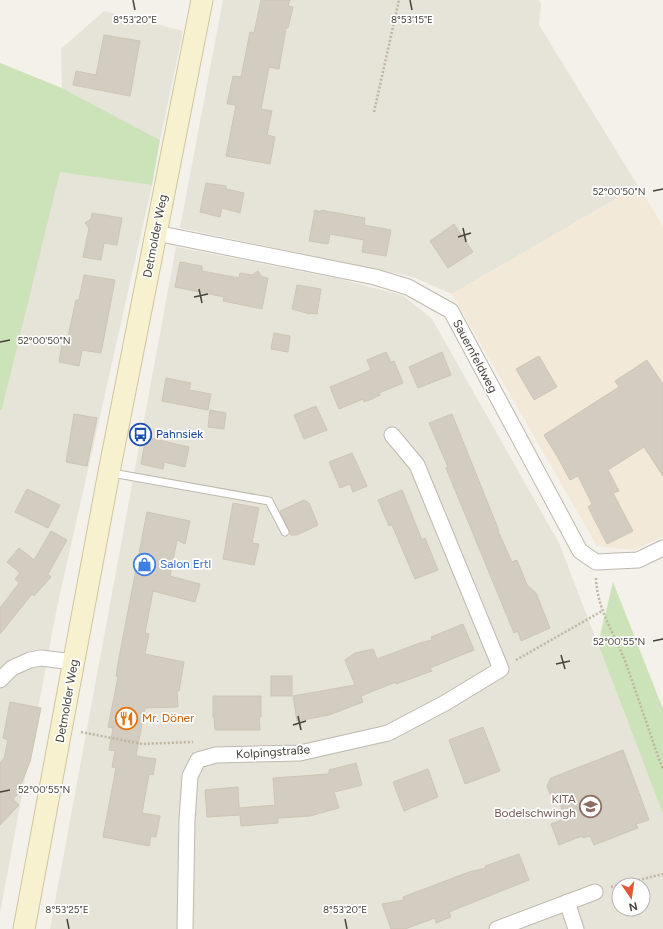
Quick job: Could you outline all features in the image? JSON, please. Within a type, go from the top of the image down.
[{"type":"street","name":"Detmolder Weg","points":[[24,929],[109,472],[202,0]]},
{"type":"street","name":"Sauernfeldweg","points":[[156,233],[375,277],[408,287],[451,311],[580,551],[596,562]]},
{"type":"street","points":[[392,435],[417,465],[501,669]]},
{"type":"street","points":[[596,562],[638,560],[663,548]]},
{"type":"street","points":[[0,680],[12,668],[30,660],[41,658],[73,662]]},
{"type":"street","name":"Kolpingstraße","points":[[198,760],[216,755],[300,753],[388,733],[445,703],[501,669]]},
{"type":"street","points":[[185,929],[187,820],[190,776],[198,760]]},
{"type":"street","points":[[497,929],[595,892]]},
{"type":"street","points":[[567,902],[576,929]]},
{"type":"lane","points":[[109,472],[269,501],[285,532]]},
{"type":"path","points":[[374,112],[399,0]]},
{"type":"path","points":[[596,562],[596,591],[602,611],[624,660],[663,770]]},
{"type":"path","points":[[501,669],[602,611]]},
{"type":"path","points":[[79,732],[142,744],[193,742],[198,760]]},
{"type":"path","points":[[595,892],[663,874]]},
{"type":"shaded area","points":[[223,0],[539,0],[541,5],[539,25],[638,186],[452,294],[413,277],[180,228]]},
{"type":"shaded area","points":[[104,11],[183,31],[160,140],[62,88],[61,49]]},
{"type":"shaded area","points":[[60,171],[152,185],[57,607],[0,913],[0,411],[2,409]]},
{"type":"shaded area","points":[[638,186],[663,226],[663,537],[634,550],[597,546],[452,294]]},
{"type":"shaded area","points":[[176,247],[340,279],[404,296],[432,319],[559,543],[663,814],[663,929],[50,929]]},
{"type":"green space","points":[[0,63],[62,88],[160,140],[152,185],[60,172],[2,409],[0,411]]},
{"type":"green space","points":[[613,582],[663,709],[663,814],[598,644]]},
{"type":"building","points":[[261,0],[290,0],[288,6],[293,7],[288,28],[286,28],[279,69],[269,67],[261,109],[272,111],[267,135],[275,137],[270,164],[226,156],[236,105],[227,104],[233,76],[241,77],[250,32],[254,33]]},
{"type":"building","points":[[104,35],[140,41],[130,96],[73,85],[76,71],[96,75]]},
{"type":"building","points":[[206,183],[226,186],[226,189],[244,193],[240,213],[222,208],[220,217],[200,212]]},
{"type":"building","points":[[315,210],[365,218],[364,225],[391,230],[386,256],[362,252],[364,240],[330,234],[328,244],[309,241]]},
{"type":"building","points":[[92,213],[122,218],[117,245],[104,243],[101,260],[83,257],[89,228],[85,223],[91,219]]},
{"type":"building","points":[[454,224],[473,252],[448,268],[430,241]]},
{"type":"building","points":[[180,262],[202,266],[202,271],[239,278],[240,273],[252,275],[258,271],[262,277],[268,278],[262,309],[223,301],[224,297],[175,287]]},
{"type":"building","points":[[84,275],[115,280],[101,353],[82,350],[79,366],[59,362],[62,345],[66,346],[76,300],[79,300]]},
{"type":"building","points":[[297,285],[321,289],[317,314],[310,314],[292,309]]},
{"type":"building","points":[[274,333],[290,336],[288,352],[271,349]]},
{"type":"building","points":[[386,352],[391,362],[394,361],[403,383],[379,393],[380,395],[372,399],[364,402],[363,399],[339,409],[330,387],[371,370],[367,360]]},
{"type":"building","points":[[442,352],[451,375],[418,388],[409,367]]},
{"type":"building","points":[[539,356],[557,387],[534,400],[516,369]]},
{"type":"building","points":[[647,360],[663,384],[663,476],[644,447],[608,470],[619,491],[613,493],[633,531],[607,544],[588,507],[592,504],[578,476],[570,480],[544,435],[619,387],[615,381]]},
{"type":"building","points":[[166,378],[191,383],[189,390],[211,394],[208,410],[162,401]]},
{"type":"building","points":[[316,406],[327,430],[304,439],[294,415]]},
{"type":"building","points":[[210,410],[226,413],[224,429],[208,427]]},
{"type":"building","points":[[74,414],[97,418],[87,466],[66,462]]},
{"type":"building","points":[[452,414],[498,531],[512,562],[517,560],[527,585],[536,593],[550,628],[521,641],[518,631],[514,633],[429,423]]},
{"type":"building","points":[[146,437],[189,447],[185,467],[164,462],[163,469],[141,464]]},
{"type":"building","points":[[352,453],[367,486],[353,492],[350,484],[340,488],[329,462]]},
{"type":"building","points":[[27,489],[60,505],[48,528],[15,512]]},
{"type":"building","points":[[402,490],[422,540],[425,538],[438,570],[415,579],[392,525],[389,526],[378,500]]},
{"type":"building","points":[[304,500],[309,503],[318,525],[297,535],[291,535],[280,511]]},
{"type":"building","points":[[233,503],[259,508],[252,543],[259,544],[254,565],[223,559]]},
{"type":"building","points":[[147,512],[190,521],[185,544],[177,540],[170,576],[200,584],[195,602],[153,591],[145,633],[149,634],[145,654],[184,662],[179,691],[177,691],[178,707],[145,708],[136,756],[156,759],[153,775],[149,774],[142,813],[160,816],[156,837],[151,836],[149,846],[103,837],[116,768],[112,767],[115,751],[109,750],[113,728],[108,727],[118,677],[116,676],[119,658]]},
{"type":"building","points":[[51,531],[67,540],[48,574],[51,577],[34,596],[32,594],[0,634],[0,608],[19,583],[15,579],[20,573],[7,562],[19,548],[34,560]]},
{"type":"building","points":[[463,624],[474,650],[430,668],[432,671],[396,684],[396,682],[361,696],[363,702],[329,715],[297,721],[293,696],[355,685],[345,660],[355,653],[373,649],[377,659],[432,640],[431,637]]},
{"type":"building","points":[[271,676],[292,676],[292,696],[271,696]]},
{"type":"building","points":[[213,696],[261,696],[261,717],[259,717],[260,730],[215,730],[213,717]]},
{"type":"building","points":[[10,702],[41,708],[30,762],[19,789],[21,791],[13,799],[19,805],[0,825],[0,763],[4,758],[8,740],[3,738]]},
{"type":"building","points":[[483,727],[500,771],[465,784],[449,740]]},
{"type":"building","points":[[623,750],[649,820],[636,824],[638,828],[594,845],[590,836],[583,838],[582,836],[559,845],[551,824],[564,819],[560,801],[550,794],[547,786],[551,778]]},
{"type":"building","points":[[356,763],[362,785],[334,792],[339,808],[310,816],[278,818],[278,823],[241,826],[240,815],[207,817],[205,790],[238,787],[239,808],[275,805],[273,778],[329,774],[329,770]]},
{"type":"building","points":[[428,769],[438,797],[404,811],[393,782]]},
{"type":"building","points":[[519,854],[529,880],[449,912],[451,917],[436,923],[435,918],[405,929],[391,929],[382,904],[404,900],[403,897],[469,872],[486,868],[485,866]]},
{"type":"place","name":"Pahnsiek","points":[[140,434]]},
{"type":"place","name":"Salon Ertl","points":[[144,564]]},
{"type":"place","name":"Mr. Döner","points":[[127,718]]},
{"type":"place","name":"KITA Bodelschwingh","points":[[591,806]]}]
